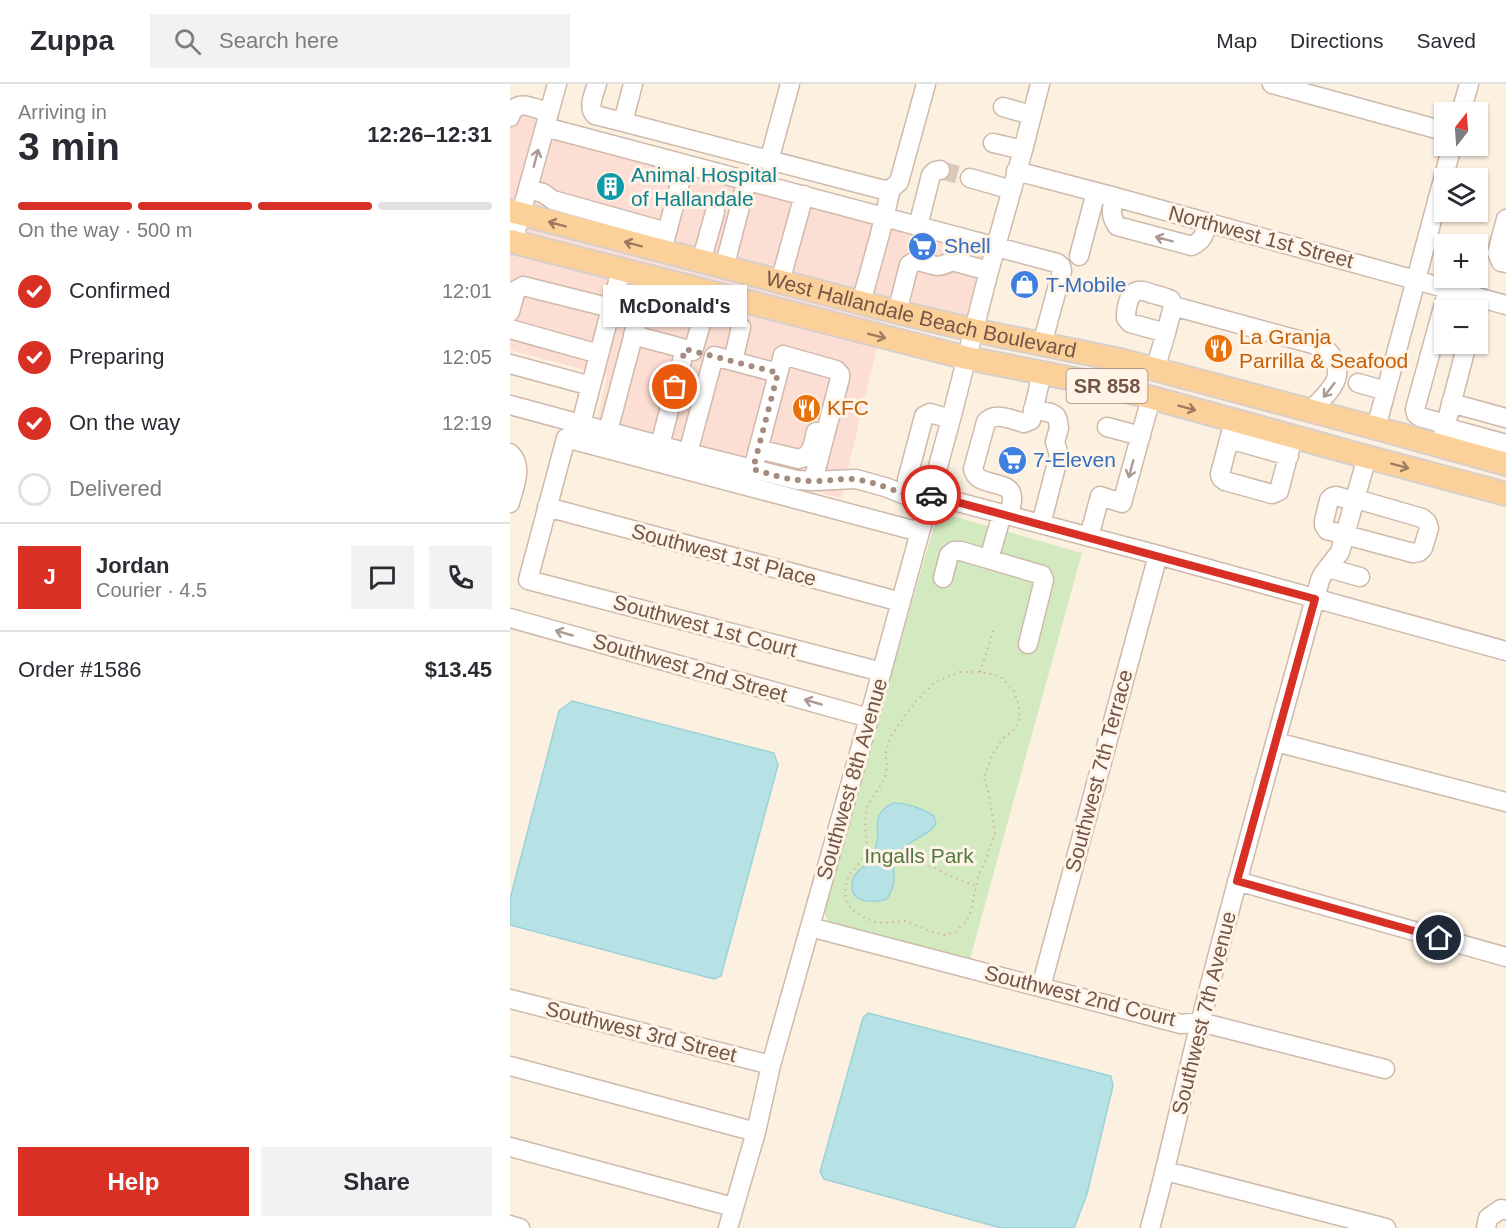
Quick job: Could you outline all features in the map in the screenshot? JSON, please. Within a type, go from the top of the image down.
[{"type":"main road","name":"West Hallandale Beach Boulevard","points":[[516,213],[664,241],[713,265],[974,330],[1120,360],[1506,464]]},
{"type":"main road","name":"West Hallandale Beach Boulevard","points":[[512,242],[967,358],[1109,386],[1151,398],[1232,430],[1291,446],[1323,445],[1506,494]]},
{"type":"main road","points":[[613,268],[621,261],[642,263],[689,276],[700,274],[713,265]]},
{"type":"main road","points":[[710,293],[717,284],[730,284],[786,297],[812,290]]},
{"type":"main road","points":[[1323,445],[1356,440],[1370,435],[1376,428]]},
{"type":"main road","points":[[1367,457],[1375,450],[1387,446],[1434,444]]},
{"type":"street","points":[[512,242],[516,213],[528,189],[557,84]]},
{"type":"street","points":[[597,84],[590,107],[595,115],[884,190],[891,189],[899,182],[926,84]]},
{"type":"street","points":[[623,122],[631,84]]},
{"type":"street","points":[[770,161],[790,84]]},
{"type":"street","name":"Southwest 8th Avenue","points":[[728,1228],[756,1132],[771,1065],[951,419],[1040,84]]},
{"type":"street","points":[[1272,84],[1434,128]]},
{"type":"street","points":[[1464,102],[1469,84]]},
{"type":"street","points":[[510,117],[515,107],[520,105],[547,120],[685,164],[1057,262],[1062,271],[1042,344]]},
{"type":"street","points":[[1003,107],[1031,115]]},
{"type":"street","points":[[993,143],[1023,150]]},
{"type":"street","points":[[1376,428],[1449,156]]},
{"type":"street","points":[[528,189],[664,241],[685,164]]},
{"type":"street","points":[[918,226],[931,175],[940,170]]},
{"type":"street","name":"Northwest 1st Street","points":[[1016,171],[1448,289],[1470,300]]},
{"type":"street","points":[[970,178],[1012,190]]},
{"type":"street","points":[[713,265],[747,180]]},
{"type":"street","points":[[861,303],[891,189]]},
{"type":"street","points":[[1079,256],[1096,192]]},
{"type":"street","points":[[780,282],[804,195]]},
{"type":"street","points":[[1114,197],[1111,211],[1117,226],[1192,246],[1200,242],[1208,223]]},
{"type":"street","points":[[713,265],[715,212]]},
{"type":"street","points":[[1506,219],[1497,253],[1501,262],[1506,263]]},
{"type":"street","points":[[897,312],[909,266],[914,261],[938,266],[952,261],[989,271]]},
{"type":"street","points":[[581,424],[611,308],[613,268]]},
{"type":"street","points":[[510,312],[516,290],[523,286],[611,308]]},
{"type":"street","points":[[1448,289],[1415,409],[1416,414],[1446,424],[1455,430],[1506,444]]},
{"type":"street","points":[[1155,369],[1166,333],[1173,306],[1171,300],[1167,298],[1140,291],[1134,292],[1130,297],[1126,318],[1130,323],[1166,333]]},
{"type":"street","points":[[660,445],[689,350],[710,293]]},
{"type":"street","points":[[608,431],[642,303]]},
{"type":"street","name":"Northwest 1st Street","points":[[1488,304],[1506,305]]},
{"type":"street","points":[[1173,306],[1324,348],[1336,364],[1337,376],[1331,390],[1310,411]]},
{"type":"street","points":[[733,361],[741,327]]},
{"type":"street","points":[[510,328],[599,354]]},
{"type":"street","points":[[633,335],[778,373]]},
{"type":"street","points":[[1434,444],[1446,424],[1464,354]]},
{"type":"street","points":[[753,469],[783,355],[834,369],[840,374],[813,482]]},
{"type":"street","points":[[688,453],[714,356]]},
{"type":"street","points":[[510,364],[591,386]]},
{"type":"street","points":[[758,449],[799,459],[805,458],[811,450],[834,369]]},
{"type":"street","points":[[989,559],[1013,500],[1009,489],[978,479],[974,474],[973,469],[986,422],[990,417],[995,416],[1024,423],[1031,420],[1042,373]]},
{"type":"street","points":[[1358,383],[1386,391]]},
{"type":"street","points":[[1089,537],[1100,496],[1122,503],[1151,398]]},
{"type":"street","points":[[1452,403],[1506,418]]},
{"type":"street","points":[[510,405],[780,477],[813,482],[856,479],[908,496],[1005,515],[1506,651]]},
{"type":"street","points":[[1033,409],[1056,416],[1059,428],[1055,442],[1059,455],[1041,524]]},
{"type":"street","points":[[907,480],[924,417],[930,413],[951,419]]},
{"type":"street","points":[[1107,427],[1141,436]]},
{"type":"street","points":[[1232,430],[1220,474],[1221,478],[1272,494],[1279,491],[1291,446]]},
{"type":"street","points":[[547,507],[566,438],[920,532]]},
{"type":"street","points":[[510,453],[518,467],[510,503]]},
{"type":"street","name":"Southwest 7th Avenue","points":[[1150,1228],[1166,1171],[1200,1022],[1320,580],[1341,552],[1367,457]]},
{"type":"street","points":[[911,462],[937,470]]},
{"type":"street","points":[[1336,496],[1356,499],[1422,518],[1427,522],[1429,528],[1423,548],[1413,553],[1345,535],[1327,530],[1324,525],[1329,500],[1336,496]]},
{"type":"street","name":"Southwest 1st Court","points":[[547,507],[528,580],[882,672]]},
{"type":"street","name":"Southwest 1st Place","points":[[547,507],[901,602]]},
{"type":"street","points":[[943,578],[949,555],[954,551],[962,551],[1042,574],[1044,580],[1028,644]]},
{"type":"street","name":"Southwest 7th Terrace","points":[[1041,987],[1158,555]]},
{"type":"street","points":[[1328,568],[1360,577]]},
{"type":"street","name":"Southwest 2nd Street","points":[[511,620],[869,718]]},
{"type":"street","points":[[1276,742],[1506,802]]},
{"type":"street","points":[[1237,881],[1506,957]]},
{"type":"street","name":"Southwest 2nd Court","points":[[810,927],[1181,1023],[1200,1022],[1385,1069]]},
{"type":"street","name":"Southwest 3rd Street","points":[[510,999],[771,1065]]},
{"type":"street","points":[[510,1066],[756,1132]]},
{"type":"street","points":[[510,1147],[734,1207]]},
{"type":"street","points":[[1166,1171],[1386,1228]]},
{"type":"street","points":[[1486,1228],[1488,1218],[1501,1209],[1506,1210]]},
{"type":"street","points":[[510,1225],[520,1228]]},
{"type":"path","points":[[980,672],[993,629]]},
{"type":"path","points":[[960,672],[980,672],[1000,676],[1014,691],[1020,717],[1015,729],[1002,739],[991,757],[984,779],[995,833],[976,886],[966,922],[955,932],[944,935],[930,932],[905,921],[878,924],[852,910],[846,901],[845,889],[849,875],[867,850],[864,822],[867,807],[885,778],[887,764],[885,755],[890,738],[916,701],[935,682],[960,672]]},
{"type":"path","points":[[895,858],[901,861],[910,859],[922,862],[953,878],[976,886]]},
{"type":"shaded area","points":[[510,99],[540,107],[535,127],[985,249],[966,318],[887,296],[841,498],[594,434],[607,376],[510,350]]},
{"type":"green space","name":"Ingalls Park","points":[[942,513],[1082,553],[970,959],[828,922],[823,909],[937,516]]},
{"type":"water","points":[[572,701],[774,753],[778,765],[721,976],[714,979],[510,925],[510,899],[559,711]]},
{"type":"water","points":[[893,803],[910,805],[924,811],[934,816],[936,824],[898,853],[894,861],[894,882],[887,899],[862,900],[853,893],[853,879],[859,870],[874,859],[879,815]]},
{"type":"water","points":[[868,1013],[1111,1076],[1113,1086],[1087,1194],[1074,1228],[1001,1228],[824,1179],[820,1172],[863,1018]]},
{"type":"tunnel","points":[[940,170],[970,178]]},
{"type":"way so far","points":[[675,387],[685,349],[778,373],[753,469],[780,477],[813,482],[856,479],[928,502],[931,495]]},
{"type":"place","name":"Animal Hospital of Hallandale","points":[[610,187]]},
{"type":"place","name":"Shell","points":[[923,246]]},
{"type":"place","name":"T-Mobile","points":[[1025,285]]},
{"type":"place","name":"La Granja Parrilla & Seafood","points":[[1218,349]]},
{"type":"place","name":"McDonald's","points":[[675,387]]},
{"type":"place","name":"KFC","points":[[806,408]]},
{"type":"place","name":"7-Eleven","points":[[1012,460]]},
{"type":"route","points":[[931,495],[1315,599],[1237,881],[1439,938]]}]
